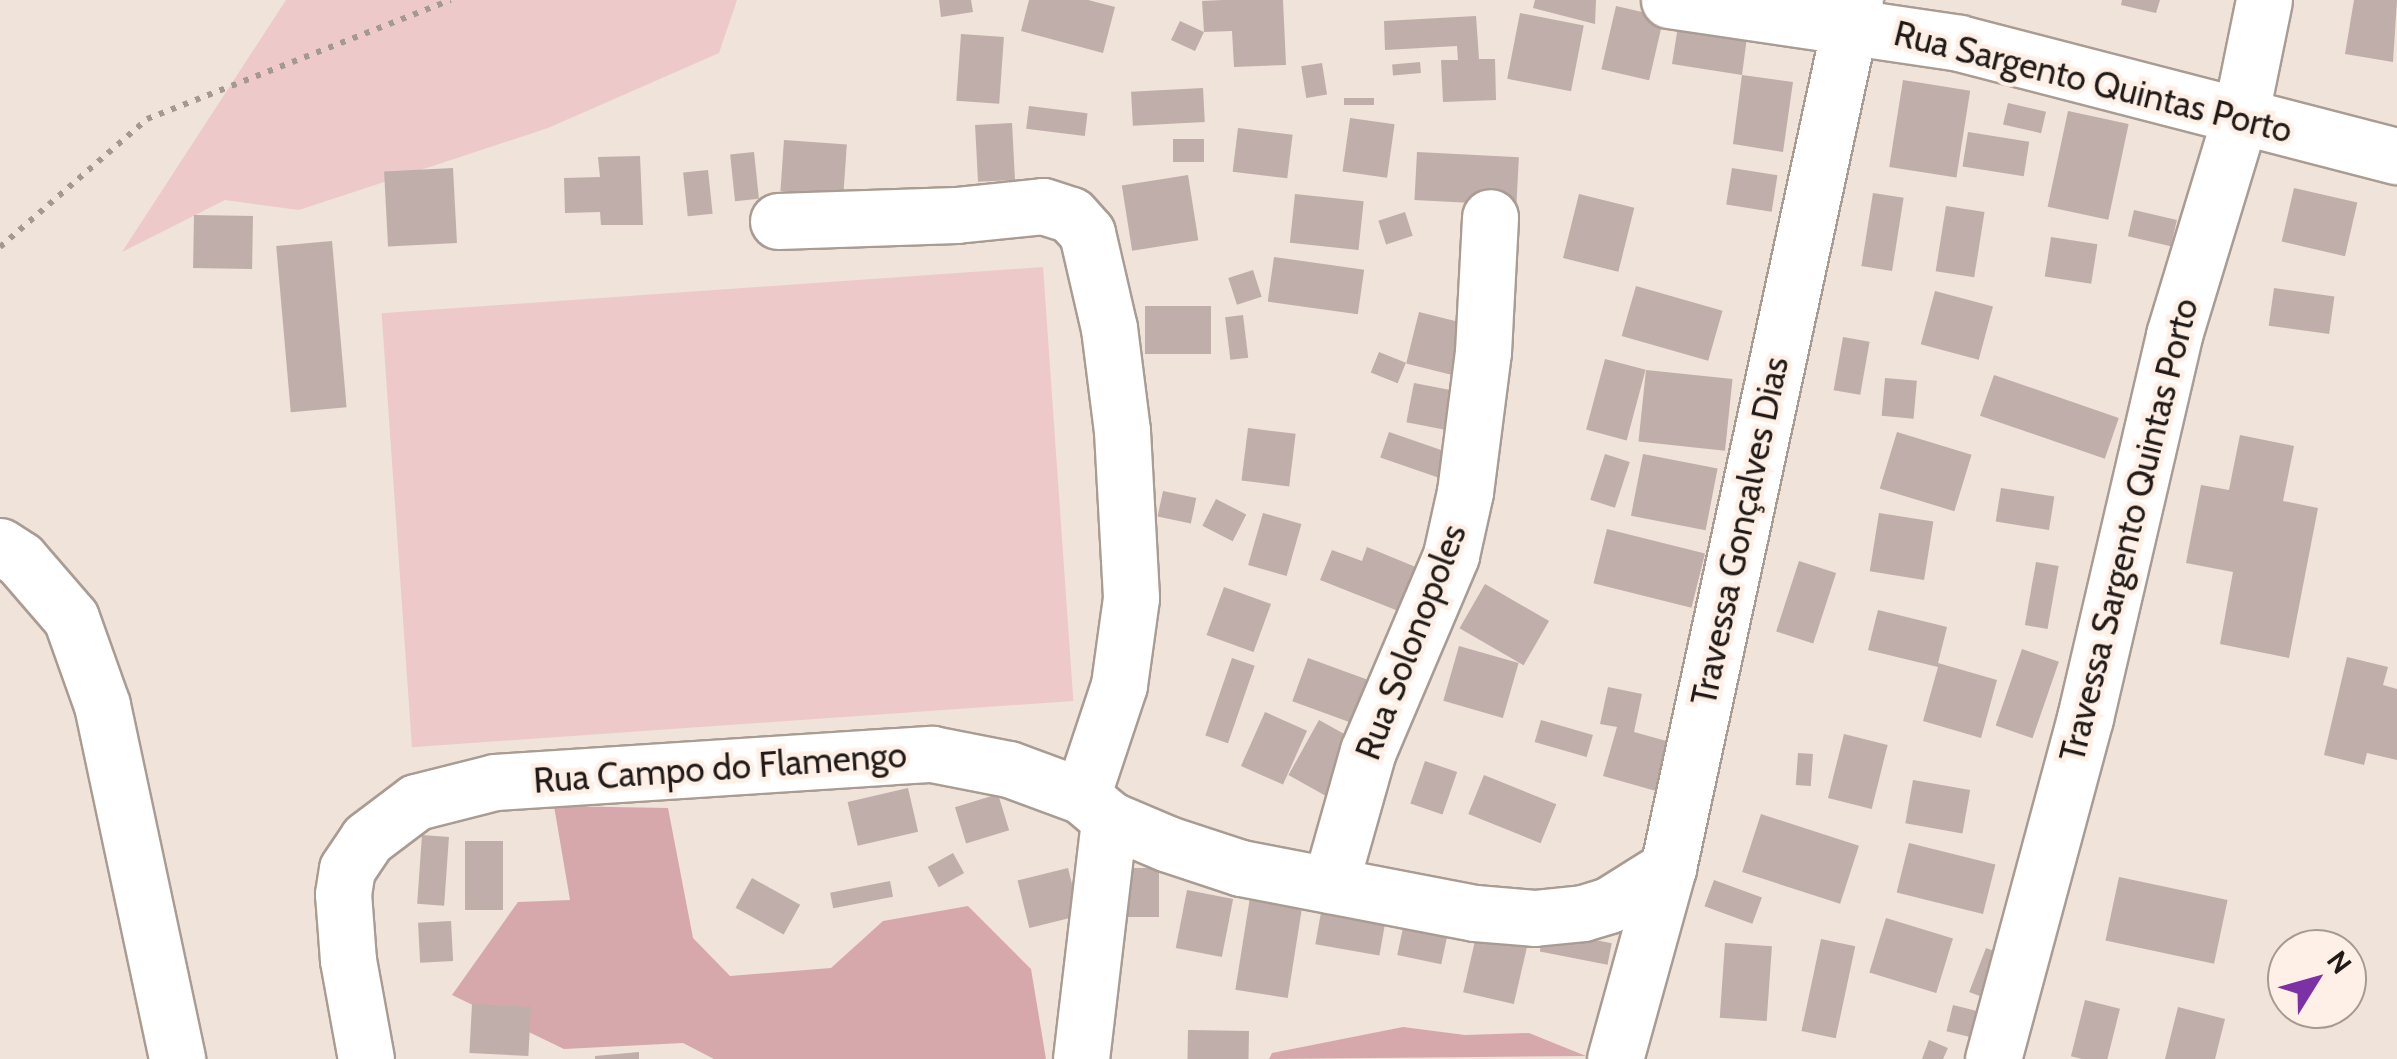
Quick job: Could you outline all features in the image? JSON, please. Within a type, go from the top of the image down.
[{"type":"street","name":"Rua Sargento Quintas Porto","points":[[1669,0],[1852,12],[2240,118],[2397,156]]},
{"type":"street","name":"Travessa Sargento Quintas Porto","points":[[1993,1059],[2085,718],[2174,335],[2240,118],[2264,0]]},
{"type":"street","name":"Travessa Gonçalves Dias","points":[[1615,1059],[1668,868],[1852,12]]},
{"type":"street","points":[[778,221],[956,215],[1043,206],[1070,215],[1088,233],[1109,328],[1122,432],[1132,598],[1095,808],[1081,1059]]},
{"type":"street","name":"Rua Solonopoles","points":[[1330,885],[1368,751],[1451,556],[1466,492],[1481,369],[1490,216]]},
{"type":"street","points":[[0,546],[20,558],[71,618],[102,704],[177,1059]]},
{"type":"street","name":"Rua Campo do Flamengo","points":[[366,1059],[348,960],[343,894],[357,854],[416,802],[495,782],[932,754],[990,763],[1241,868],[1475,913],[1534,918],[1583,913],[1608,904],[1668,868]]},
{"type":"path","points":[[0,248],[147,119],[450,0]]},
{"type":"shaded area","points":[[286,0],[737,0],[719,53],[548,128],[299,210],[225,200],[122,252]]},
{"type":"shaded area","points":[[1043,267],[1073,701],[412,747],[382,313]]},
{"type":"shaded area","points":[[554,806],[668,808],[693,938],[730,976],[831,968],[883,921],[968,906],[1031,969],[1046,1059],[714,1059],[683,1043],[564,1049],[452,995],[518,902],[570,900]]},
{"type":"shaded area","points":[[1403,1027],[1465,1035],[1529,1033],[1586,1056],[1269,1059],[1272,1053]]},
{"type":"building","points":[[939,0],[971,0],[973,12],[941,17]]},
{"type":"building","points":[[1029,0],[1088,0],[1115,7],[1103,53],[1021,31]]},
{"type":"building","points":[[1283,0],[1286,65],[1234,67],[1232,31],[1204,32],[1202,1]]},
{"type":"building","points":[[1535,0],[1596,0],[1595,24],[1533,8]]},
{"type":"building","points":[[2122,0],[2160,0],[2156,13],[2121,5]]},
{"type":"building","points":[[2354,0],[2397,0],[2393,62],[2345,54]]},
{"type":"building","points":[[1616,6],[1664,17],[1649,80],[1601,69]]},
{"type":"building","points":[[1520,13],[1584,25],[1571,91],[1507,79]]},
{"type":"building","points":[[1476,16],[1479,59],[1495,59],[1496,100],[1443,102],[1441,60],[1458,60],[1457,46],[1385,50],[1384,21]]},
{"type":"building","points":[[1180,21],[1204,32],[1195,51],[1171,40]]},
{"type":"building","points":[[1678,26],[1747,37],[1742,75],[1672,64]]},
{"type":"building","points":[[961,34],[1004,37],[999,104],[956,101]]},
{"type":"building","points":[[1420,62],[1421,73],[1393,75],[1392,64]]},
{"type":"building","points":[[1322,63],[1327,95],[1306,98],[1301,66]]},
{"type":"building","points":[[1742,75],[1793,82],[1783,152],[1733,144]]},
{"type":"building","points":[[1903,80],[1970,91],[1956,178],[1889,167]]},
{"type":"building","points":[[1203,88],[1205,122],[1133,126],[1131,92]]},
{"type":"building","points":[[1344,98],[1374,98],[1374,105],[1344,105]]},
{"type":"building","points":[[2008,103],[2046,112],[2041,133],[2003,124]]},
{"type":"building","points":[[1029,106],[1088,113],[1085,136],[1026,129]]},
{"type":"building","points":[[2068,111],[2129,124],[2108,220],[2048,207]]},
{"type":"building","points":[[1350,118],[1395,124],[1387,178],[1342,171]]},
{"type":"building","points":[[1012,123],[1015,180],[978,182],[975,125]]},
{"type":"building","points":[[1238,128],[1293,135],[1287,178],[1233,172]]},
{"type":"building","points":[[1968,132],[2029,142],[2024,176],[1963,167]]},
{"type":"building","points":[[1173,139],[1204,139],[1204,162],[1173,162]]},
{"type":"building","points":[[784,140],[847,144],[843,195],[780,191]]},
{"type":"building","points":[[754,152],[759,199],[735,201],[730,155]]},
{"type":"building","points":[[1417,152],[1519,157],[1516,205],[1414,200]]},
{"type":"building","points":[[640,156],[643,225],[601,225],[600,212],[565,213],[564,178],[600,177],[598,157]]},
{"type":"building","points":[[453,168],[457,243],[388,247],[384,172]]},
{"type":"building","points":[[1732,168],[1777,175],[1772,212],[1726,205]]},
{"type":"building","points":[[708,170],[713,214],[688,216],[683,173]]},
{"type":"building","points":[[1188,175],[1198,240],[1132,251],[1122,185]]},
{"type":"building","points":[[2294,188],[2357,203],[2345,256],[2282,242]]},
{"type":"building","points":[[1873,193],[1904,198],[1892,271],[1861,266]]},
{"type":"building","points":[[1295,194],[1364,201],[1359,250],[1290,243]]},
{"type":"building","points":[[1579,194],[1634,208],[1618,272],[1563,258]]},
{"type":"building","points":[[1946,206],[1985,212],[1974,277],[1936,271]]},
{"type":"building","points":[[2134,210],[2177,220],[2171,246],[2128,236]]},
{"type":"building","points":[[1405,212],[1413,236],[1386,244],[1378,221]]},
{"type":"building","points":[[194,215],[253,216],[252,269],[193,268]]},
{"type":"building","points":[[2051,237],[2097,244],[2091,284],[2045,277]]},
{"type":"building","points":[[332,241],[347,407],[291,412],[276,246]]},
{"type":"building","points":[[1274,257],[1364,270],[1358,314],[1268,302]]},
{"type":"building","points":[[1253,270],[1262,297],[1237,305],[1228,278]]},
{"type":"building","points":[[1636,286],[1723,311],[1708,361],[1622,336]]},
{"type":"building","points":[[2274,288],[2334,296],[2329,334],[2269,326]]},
{"type":"building","points":[[1935,291],[1993,307],[1979,360],[1921,344]]},
{"type":"building","points":[[1145,306],[1211,306],[1211,354],[1145,354]]},
{"type":"building","points":[[1419,312],[1479,327],[1466,378],[1406,363]]},
{"type":"building","points":[[1243,315],[1248,358],[1230,360],[1225,317]]},
{"type":"building","points":[[1843,337],[1870,342],[1860,395],[1834,390]]},
{"type":"building","points":[[1379,352],[1406,363],[1398,383],[1371,372]]},
{"type":"building","points":[[1605,359],[1646,370],[1627,440],[1586,430]]},
{"type":"building","points":[[1646,370],[1733,379],[1725,451],[1638,442]]},
{"type":"building","points":[[1994,375],[2119,418],[2105,459],[1980,416]]},
{"type":"building","points":[[1885,378],[1917,381],[1914,419],[1882,416]]},
{"type":"building","points":[[1414,383],[1467,393],[1459,433],[1406,422]]},
{"type":"building","points":[[1248,428],[1296,434],[1289,486],[1242,481]]},
{"type":"building","points":[[1389,432],[1460,456],[1451,482],[1380,458]]},
{"type":"building","points":[[1897,432],[1972,455],[1954,511],[1880,488]]},
{"type":"building","points":[[2240,435],[2294,446],[2283,501],[2318,508],[2289,658],[2220,644],[2233,572],[2186,563],[2201,485],[2229,490]]},
{"type":"building","points":[[1605,454],[1630,462],[1615,508],[1590,500]]},
{"type":"building","points":[[1643,454],[1718,469],[1706,530],[1631,516]]},
{"type":"building","points":[[2001,488],[2054,496],[2049,530],[1996,522]]},
{"type":"building","points":[[1163,491],[1196,498],[1191,524],[1158,516]]},
{"type":"building","points":[[1216,499],[1246,514],[1233,541],[1202,526]]},
{"type":"building","points":[[1263,513],[1301,524],[1287,576],[1248,565]]},
{"type":"building","points":[[1879,513],[1933,522],[1924,580],[1870,571]]},
{"type":"building","points":[[1607,529],[1705,553],[1691,608],[1593,583]]},
{"type":"building","points":[[1367,547],[1423,570],[1406,614],[1320,580],[1332,550],[1362,561]]},
{"type":"building","points":[[1799,561],[1836,573],[1813,643],[1776,631]]},
{"type":"building","points":[[2036,562],[2059,566],[2048,629],[2025,625]]},
{"type":"building","points":[[1485,584],[1549,621],[1524,665],[1460,628]]},
{"type":"building","points":[[1224,587],[1271,604],[1254,652],[1207,635]]},
{"type":"building","points":[[1878,610],[1947,627],[1938,663],[1997,680],[1981,738],[1923,721],[1938,667],[1868,650]]},
{"type":"building","points":[[1459,646],[1519,663],[1503,718],[1443,701]]},
{"type":"building","points":[[2022,649],[2059,662],[2033,738],[1996,726]]},
{"type":"building","points":[[2347,657],[2388,667],[2383,685],[2397,689],[2397,760],[2367,753],[2364,765],[2324,755]]},
{"type":"building","points":[[1232,658],[1255,666],[1228,743],[1205,736]]},
{"type":"building","points":[[1308,658],[1379,684],[1364,727],[1292,701]]},
{"type":"building","points":[[1608,687],[1642,694],[1634,732],[1670,742],[1656,791],[1603,776],[1617,727],[1600,724]]},
{"type":"building","points":[[1265,712],[1307,731],[1283,785],[1241,766]]},
{"type":"building","points":[[1319,720],[1359,742],[1329,797],[1288,775]]},
{"type":"building","points":[[1541,720],[1593,735],[1587,757],[1535,742]]},
{"type":"building","points":[[1844,734],[1888,745],[1872,809],[1828,798]]},
{"type":"building","points":[[1798,753],[1813,754],[1811,786],[1796,785]]},
{"type":"building","points":[[1425,761],[1457,772],[1442,815],[1410,804]]},
{"type":"building","points":[[1484,775],[1556,804],[1541,843],[1468,814]]},
{"type":"building","points":[[1913,780],[1970,790],[1962,833],[1905,823]]},
{"type":"building","points":[[908,788],[918,832],[858,846],[848,802]]},
{"type":"building","points":[[998,794],[1009,830],[966,843],[955,807]]},
{"type":"building","points":[[1761,814],[1859,846],[1840,904],[1742,872]]},
{"type":"building","points":[[422,835],[449,837],[444,906],[417,904]]},
{"type":"building","points":[[465,841],[503,841],[503,910],[465,910]]},
{"type":"building","points":[[1909,843],[1995,865],[1983,914],[1897,892]]},
{"type":"building","points":[[953,853],[964,873],[939,887],[928,867]]},
{"type":"building","points":[[1068,868],[1080,916],[1029,928],[1018,881]]},
{"type":"building","points":[[1120,868],[1159,868],[1159,917],[1120,917]]},
{"type":"building","points":[[2119,877],[2228,900],[2214,964],[2105,941]]},
{"type":"building","points":[[752,878],[800,905],[784,934],[736,908]]},
{"type":"building","points":[[1714,880],[1762,897],[1752,924],[1704,906]]},
{"type":"building","points":[[890,881],[893,897],[833,908],[830,893]]},
{"type":"building","points":[[1187,890],[1233,899],[1222,957],[1176,948]]},
{"type":"building","points":[[1251,891],[1303,899],[1288,998],[1235,990]]},
{"type":"building","points":[[1323,901],[1387,912],[1379,956],[1315,944]]},
{"type":"building","points":[[1407,909],[1451,918],[1441,964],[1397,955]]},
{"type":"building","points":[[1886,918],[1953,938],[1936,993],[1869,973]]},
{"type":"building","points":[[451,921],[453,961],[420,963],[418,923]]},
{"type":"building","points":[[1478,928],[1529,940],[1514,1004],[1463,992]]},
{"type":"building","points":[[1544,930],[1612,943],[1608,965],[1540,952]]},
{"type":"building","points":[[1821,939],[1855,946],[1836,1038],[1801,1031]]},
{"type":"building","points":[[1725,943],[1772,946],[1767,1021],[1720,1018]]},
{"type":"building","points":[[1986,948],[2010,957],[1993,1001],[1969,992]]},
{"type":"building","points":[[2085,1000],[2120,1009],[2107,1059],[2071,1056]]},
{"type":"building","points":[[472,1004],[531,1007],[528,1056],[469,1053]]},
{"type":"building","points":[[1953,1005],[1994,1015],[1987,1041],[1946,1031]]},
{"type":"building","points":[[2178,1007],[2225,1019],[2215,1059],[2165,1059]]},
{"type":"building","points":[[1188,1030],[1249,1031],[1249,1059],[1187,1059]]},
{"type":"building","points":[[1929,1040],[1948,1048],[1943,1059],[1922,1059]]},
{"type":"building","points":[[639,1052],[639,1059],[595,1059],[595,1056]]}]
